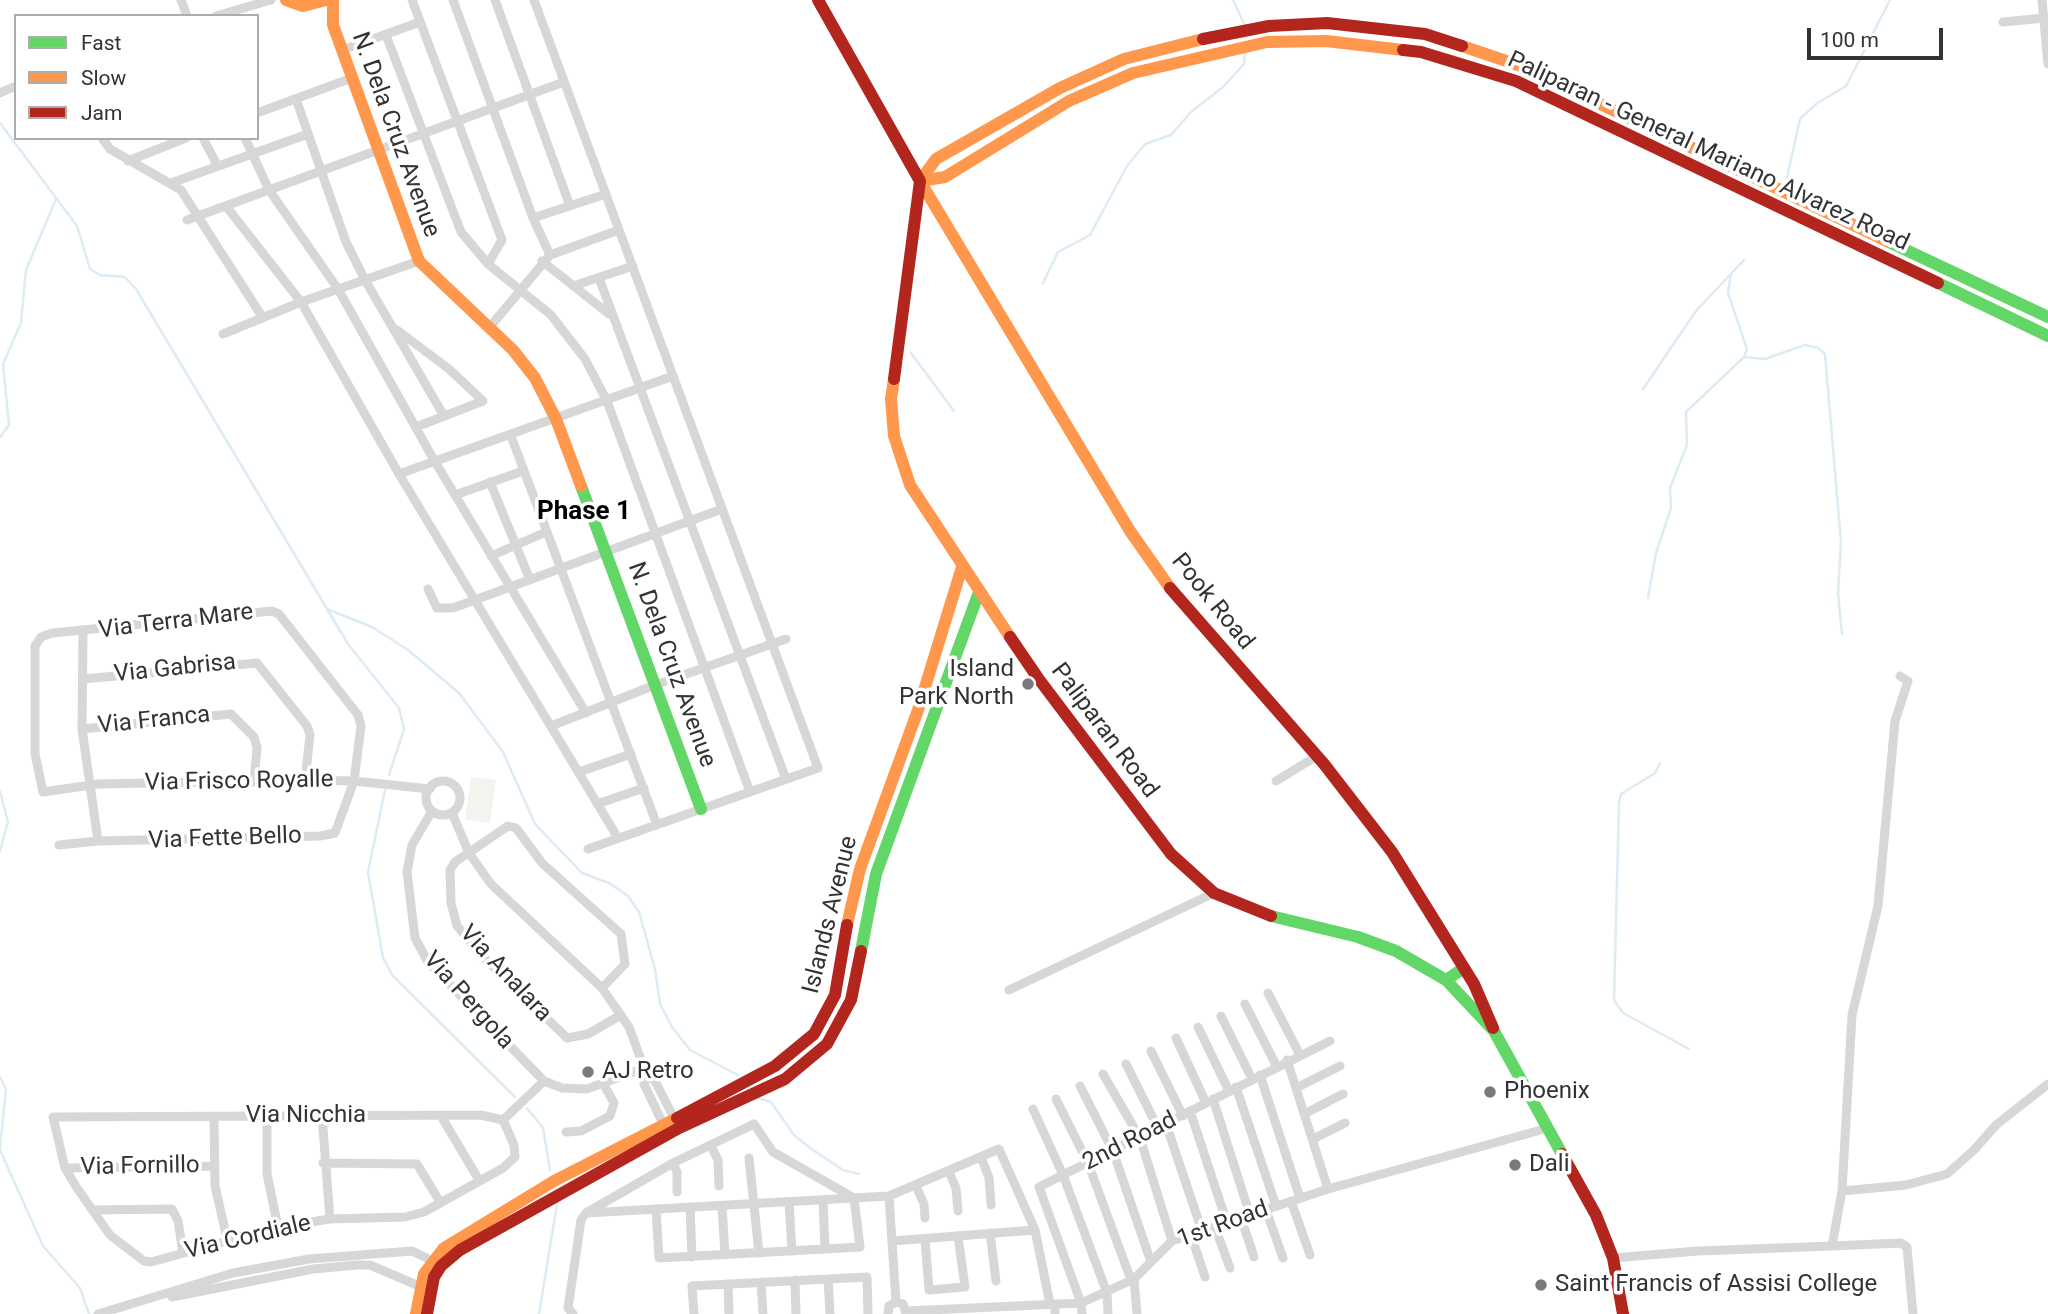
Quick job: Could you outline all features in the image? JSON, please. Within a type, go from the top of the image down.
[{"type":"street","points":[[223,14],[271,0]]},
{"type":"street","points":[[286,0],[303,6],[319,3]]},
{"type":"street","name":"N. Dela Cruz Avenue","points":[[333,0],[333,25]]},
{"type":"street","points":[[412,0],[502,240],[488,264]]},
{"type":"street","points":[[453,0],[546,258],[573,286],[610,315]]},
{"type":"street","points":[[495,0],[570,206]]},
{"type":"street","points":[[534,0],[818,768],[588,849]]},
{"type":"street","points":[[818,0],[920,181]]},
{"type":"street","points":[[2042,0],[2048,64]]},
{"type":"street","name":"N. Dela Cruz Avenue","points":[[319,3],[333,25],[419,261],[454,299],[526,363],[556,419],[701,809]]},
{"type":"street","points":[[2003,22],[2044,18]]},
{"type":"street","points":[[342,50],[420,22]]},
{"type":"street","name":"Paliparan - General Mariano Alvarez Road","points":[[920,181],[936,159],[1060,88],[1124,59],[1185,42],[1269,26],[1327,23],[1425,34],[1521,66],[2048,317]]},
{"type":"street","points":[[386,35],[421,134],[461,232],[488,264],[551,315],[577,348],[607,401],[750,792]]},
{"type":"street","name":"Paliparan - General Mariano Alvarez Road","points":[[920,181],[945,177],[1069,101],[1133,73],[1267,42],[1326,41],[1421,52],[1516,81],[2048,336]]},
{"type":"street","points":[[259,112],[352,78]]},
{"type":"street","points":[[187,220],[564,82]]},
{"type":"street","points":[[1060,88],[1069,101]]},
{"type":"street","points":[[296,99],[346,242],[444,416]]},
{"type":"street","points":[[171,183],[308,134]]},
{"type":"street","points":[[103,140],[110,149],[128,161],[181,190],[200,215],[263,318]]},
{"type":"street","points":[[128,161],[181,140]]},
{"type":"street","points":[[204,140],[217,165]]},
{"type":"street","points":[[246,140],[269,190],[338,289],[434,460],[586,713]]},
{"type":"street","name":"Paliparan Road","points":[[920,181],[892,382],[894,436],[909,485],[1038,678],[1163,843],[1191,874],[1214,892],[1269,917],[1376,942],[1446,980],[1494,1031],[1596,1215],[1613,1258],[1623,1314]]},
{"type":"street","name":"Pook Road","points":[[920,181],[1130,531],[1169,587],[1317,756],[1404,870],[1464,968],[1494,1031]]},
{"type":"street","points":[[533,218],[606,194]]},
{"type":"street","points":[[226,206],[300,302],[399,474],[618,838]]},
{"type":"street","points":[[489,328],[546,258],[619,230]]},
{"type":"street","points":[[223,334],[300,302],[419,261]]},
{"type":"street","points":[[573,286],[633,266]]},
{"type":"street","points":[[599,278],[610,315],[786,779]]},
{"type":"street","points":[[392,326],[449,369],[483,401],[416,427]]},
{"type":"street","points":[[399,474],[674,376]]},
{"type":"street","points":[[511,436],[657,825]]},
{"type":"street","points":[[455,495],[523,471]]},
{"type":"street","points":[[490,482],[530,580]]},
{"type":"street","points":[[428,589],[437,608],[442,610],[722,509]]},
{"type":"street","points":[[491,556],[547,532]]},
{"type":"street","name":"Islands Avenue","points":[[672,1127],[775,1066],[814,1034],[827,1013],[835,995],[850,904],[860,869],[918,710],[962,567]]},
{"type":"street","name":"Islands Avenue","points":[[416,1314],[424,1289],[444,1248],[498,1213],[672,1127],[785,1079],[827,1044],[851,1000],[876,874],[979,592]]},
{"type":"street","name":"Via Terra Mare","points":[[48,793],[41,789],[35,754],[35,646],[41,637],[265,611],[279,614],[358,715],[361,726],[354,781]]},
{"type":"street","points":[[83,632],[82,729],[98,841]]},
{"type":"street","points":[[551,726],[740,653],[786,639]]},
{"type":"street","name":"Via Gabrisa","points":[[83,678],[257,663],[307,726],[310,735],[305,780]]},
{"type":"street","points":[[1832,1246],[1842,1191],[1848,1044],[1852,1014],[1878,906],[1895,721],[1908,681],[1900,676]]},
{"type":"street","name":"Via Franca","points":[[82,729],[231,714],[254,737],[257,748],[254,782]]},
{"type":"street","points":[[579,772],[631,754]]},
{"type":"street","points":[[1276,781],[1317,756]]},
{"type":"street","name":"Via Frisco Royalle","points":[[48,793],[89,784],[305,780],[354,781],[430,789]]},
{"type":"street","name":"Via Fette Bello","points":[[59,845],[98,841],[330,834],[339,828],[354,781]]},
{"type":"street","points":[[441,782],[456,788],[460,801],[452,813],[442,815],[432,811],[426,798],[430,789],[441,782]]},
{"type":"street","points":[[597,804],[644,788]]},
{"type":"street","name":"Via Pergola","points":[[432,811],[412,845],[407,872],[415,938],[421,953],[544,1081]]},
{"type":"street","points":[[452,813],[469,853],[491,884],[601,988],[621,1015],[629,1027],[646,1072],[654,1081],[672,1127]]},
{"type":"street","points":[[469,853],[508,826],[516,828],[542,863],[621,934],[625,964],[601,988]]},
{"type":"street","name":"Via Analara","points":[[469,853],[455,862],[450,870],[451,903],[457,926],[480,954],[567,1038],[588,1034],[621,1015]]},
{"type":"street","points":[[1009,990],[1214,892]]},
{"type":"street","points":[[1446,980],[1464,968]]},
{"type":"street","points":[[1268,993],[1300,1055]]},
{"type":"street","points":[[1245,1004],[1277,1067]]},
{"type":"street","points":[[1221,1016],[1256,1077],[1310,1255]]},
{"type":"street","points":[[1198,1027],[1233,1089],[1276,1206]]},
{"type":"street","points":[[1176,1038],[1209,1101],[1245,1217],[1254,1256]]},
{"type":"street","name":"2nd Road","points":[[1081,1303],[1039,1187],[1187,1114],[1287,1060],[1331,1041]]},
{"type":"street","points":[[1151,1051],[1187,1114],[1227,1223]]},
{"type":"street","points":[[1287,1060],[1328,1189]]},
{"type":"street","points":[[1126,1064],[1162,1126],[1202,1231]]},
{"type":"street","points":[[1296,1087],[1340,1066]]},
{"type":"street","points":[[503,1120],[544,1081],[575,1090],[604,1085],[646,1072]]},
{"type":"street","points":[[1103,1074],[1140,1138],[1172,1241]]},
{"type":"street","points":[[1842,1191],[1906,1185],[1947,1174],[1974,1150],[1996,1125],[2048,1084]]},
{"type":"street","points":[[566,1132],[581,1131],[612,1113],[614,1103],[604,1085]]},
{"type":"street","points":[[1080,1086],[1113,1151],[1151,1262]]},
{"type":"street","points":[[1304,1114],[1343,1094]]},
{"type":"street","points":[[1056,1099],[1088,1163],[1133,1280],[1137,1314]]},
{"type":"street","points":[[1033,1109],[1063,1175],[1107,1293],[1108,1314]]},
{"type":"street","name":"Via Nicchia","points":[[53,1117],[481,1115],[503,1120]]},
{"type":"street","points":[[267,1116],[267,1174],[278,1227]]},
{"type":"street","points":[[321,1116],[330,1219]]},
{"type":"street","points":[[441,1116],[479,1180]]},
{"type":"street","name":"Via Cordiale","points":[[53,1117],[65,1168],[110,1235],[144,1261],[159,1261],[278,1227],[330,1219],[405,1217],[440,1202],[503,1168],[514,1157],[514,1145],[503,1120]]},
{"type":"street","points":[[214,1117],[214,1166],[218,1207],[228,1243]]},
{"type":"street","points":[[1313,1139],[1345,1123]]},
{"type":"street","points":[[573,1314],[568,1308],[581,1220],[586,1213],[673,1163],[756,1124],[773,1152],[854,1198]]},
{"type":"street","name":"1st Road","points":[[896,1302],[904,1304],[911,1313],[1025,1310],[1052,1304],[1081,1303],[1133,1280],[1172,1241],[1328,1189],[1548,1128]]},
{"type":"street","points":[[711,1146],[718,1160],[719,1186]]},
{"type":"street","points":[[586,1213],[889,1196],[997,1149],[1003,1152],[1035,1230],[1055,1314]]},
{"type":"street","points":[[981,1157],[989,1178],[991,1205]]},
{"type":"street","points":[[748,1158],[759,1253]]},
{"type":"street","points":[[323,1163],[417,1164],[440,1202]]},
{"type":"street","points":[[673,1163],[677,1172],[677,1192]]},
{"type":"street","name":"Via Fornillo","points":[[65,1168],[214,1166]]},
{"type":"street","points":[[949,1172],[956,1188],[958,1211]]},
{"type":"street","points":[[916,1186],[924,1204],[925,1218]]},
{"type":"street","points":[[888,1314],[889,1306],[896,1302],[889,1196]]},
{"type":"street","points":[[656,1209],[659,1258],[692,1257],[860,1247],[854,1198]]},
{"type":"street","points":[[823,1200],[825,1249]]},
{"type":"street","points":[[789,1202],[792,1251]]},
{"type":"street","points":[[722,1206],[725,1255]]},
{"type":"street","points":[[691,1207],[692,1257]]},
{"type":"street","points":[[92,1210],[172,1209],[178,1221],[183,1253]]},
{"type":"street","points":[[1266,1210],[1283,1258]]},
{"type":"street","points":[[1215,1227],[1230,1268]]},
{"type":"street","points":[[892,1241],[1035,1230]]},
{"type":"street","points":[[990,1233],[996,1281]]},
{"type":"street","points":[[1191,1235],[1205,1277]]},
{"type":"street","points":[[925,1238],[929,1290],[965,1287],[958,1236]]},
{"type":"street","points":[[1613,1258],[1698,1251],[1900,1243],[1907,1247],[1913,1314]]},
{"type":"street","points":[[98,1314],[233,1273],[309,1259],[412,1251],[437,1262]]},
{"type":"street","points":[[369,1254],[370,1265]]},
{"type":"street","points":[[142,1302],[208,1292],[313,1269],[370,1265],[424,1289]]},
{"type":"street","points":[[694,1314],[692,1286],[867,1277],[868,1314]]},
{"type":"street","points":[[828,1279],[831,1314]]},
{"type":"street","points":[[795,1280],[796,1314]]},
{"type":"street","points":[[761,1282],[763,1314]]},
{"type":"street","points":[[728,1284],[729,1314]]},
{"type":"street","name":"Islands Avenue","points":[[424,1289],[426,1314]]},
{"type":"street","points":[[1081,1303],[1082,1314]]},
{"type":"shaded area","points":[[471,777],[496,780],[490,823],[465,820]]},
{"type":"waterway","points":[[1233,0],[1245,26]]},
{"type":"waterway","points":[[1785,187],[1800,119],[1816,104],[1846,86],[1890,0]]},
{"type":"waterway","points":[[1043,283],[1058,252],[1090,235],[1127,166],[1145,144],[1171,135],[1191,112],[1223,87],[1244,64],[1245,50]]},
{"type":"waterway","points":[[0,123],[77,226],[90,269],[100,275],[125,277],[136,289],[348,644],[399,708],[404,729],[389,775]]},
{"type":"waterway","points":[[0,437],[9,425],[3,364],[21,323],[26,270],[56,199]]},
{"type":"waterway","points":[[1643,389],[1696,311],[1744,260]]},
{"type":"waterway","points":[[1648,598],[1656,553],[1671,508],[1670,488],[1687,445],[1686,412],[1744,357],[1747,349],[1728,293],[1731,274]]},
{"type":"waterway","points":[[1744,357],[1765,359],[1805,345],[1818,348],[1825,354],[1841,542],[1838,593],[1842,634]]},
{"type":"waterway","points":[[911,353],[954,411]]},
{"type":"waterway","points":[[327,609],[372,627],[408,650],[459,693],[503,752],[535,824],[582,873],[609,883],[628,896],[639,912],[655,969],[660,1004],[672,1027],[690,1050],[738,1075]]},
{"type":"waterway","points":[[1660,763],[1655,773],[1621,794],[1619,803],[1614,1000],[1623,1013],[1689,1049]]},
{"type":"waterway","points":[[385,790],[368,872],[383,958],[393,976],[515,1097]]},
{"type":"waterway","points":[[0,791],[8,822],[0,851]]},
{"type":"waterway","points":[[0,1077],[6,1089],[0,1148]]},
{"type":"waterway","points":[[758,1098],[771,1102],[794,1135],[810,1148],[843,1170],[859,1174]]},
{"type":"waterway","points":[[527,1108],[543,1128],[550,1170]]},
{"type":"waterway","points":[[0,1150],[43,1246],[80,1288],[89,1314]]},
{"type":"waterway","points":[[539,1314],[557,1204]]},
{"type":"traffic: fast","points":[[1887,241],[2048,317]]},
{"type":"traffic: fast","points":[[1938,283],[2048,336]]},
{"type":"traffic: fast","points":[[581,486],[701,809]]},
{"type":"traffic: fast","points":[[861,951],[876,874],[979,592]]},
{"type":"traffic: fast","points":[[1271,916],[1358,937],[1396,951],[1446,980],[1494,1031],[1562,1154]]},
{"type":"traffic: fast","points":[[1446,980],[1464,968]]},
{"type":"traffic: slow","points":[[286,0],[303,6],[326,0]]},
{"type":"traffic: slow","points":[[333,0],[333,25],[419,261],[513,350],[535,378],[556,419],[581,486]]},
{"type":"traffic: slow","points":[[920,181],[936,159],[1060,88],[1124,59],[1203,39]]},
{"type":"traffic: slow","points":[[920,181],[945,177],[1069,101],[1133,73],[1267,42],[1326,41],[1403,50]]},
{"type":"traffic: slow","points":[[1462,46],[1521,66],[1887,241]]},
{"type":"traffic: slow","points":[[920,181],[1130,531],[1170,588]]},
{"type":"traffic: slow","points":[[894,379],[891,399],[894,436],[910,485],[1010,637]]},
{"type":"traffic: slow","points":[[847,925],[860,869],[918,710],[962,567]]},
{"type":"traffic: slow","points":[[416,1314],[424,1274],[444,1248],[554,1181],[677,1118]]},
{"type":"traffic: jam","points":[[818,0],[920,181],[894,379]]},
{"type":"traffic: jam","points":[[1203,39],[1269,26],[1327,23],[1425,34],[1462,46]]},
{"type":"traffic: jam","points":[[1403,50],[1421,52],[1516,81],[1938,283]]},
{"type":"traffic: jam","points":[[1170,588],[1324,764],[1392,852],[1474,984],[1493,1028]]},
{"type":"traffic: jam","points":[[1010,637],[1171,854],[1214,893],[1271,916]]},
{"type":"traffic: jam","points":[[677,1118],[775,1066],[814,1034],[835,995],[847,925]]},
{"type":"traffic: jam","points":[[427,1314],[434,1277],[441,1266],[460,1250],[679,1128],[785,1079],[827,1044],[851,1000],[861,951]]},
{"type":"traffic: jam","points":[[1562,1154],[1596,1215],[1613,1258],[1623,1314]]},
{"type":"place","name":"Island Park North","points":[[1028,684]]},
{"type":"place","name":"AJ Retro","points":[[588,1072]]},
{"type":"place","name":"Phoenix","points":[[1490,1092]]},
{"type":"place","name":"Dali","points":[[1515,1165]]},
{"type":"place","name":"Saint Francis of Assisi College","points":[[1541,1285]]},
{"type":"district","name":"Phase 1","points":[[584,512]]}]
